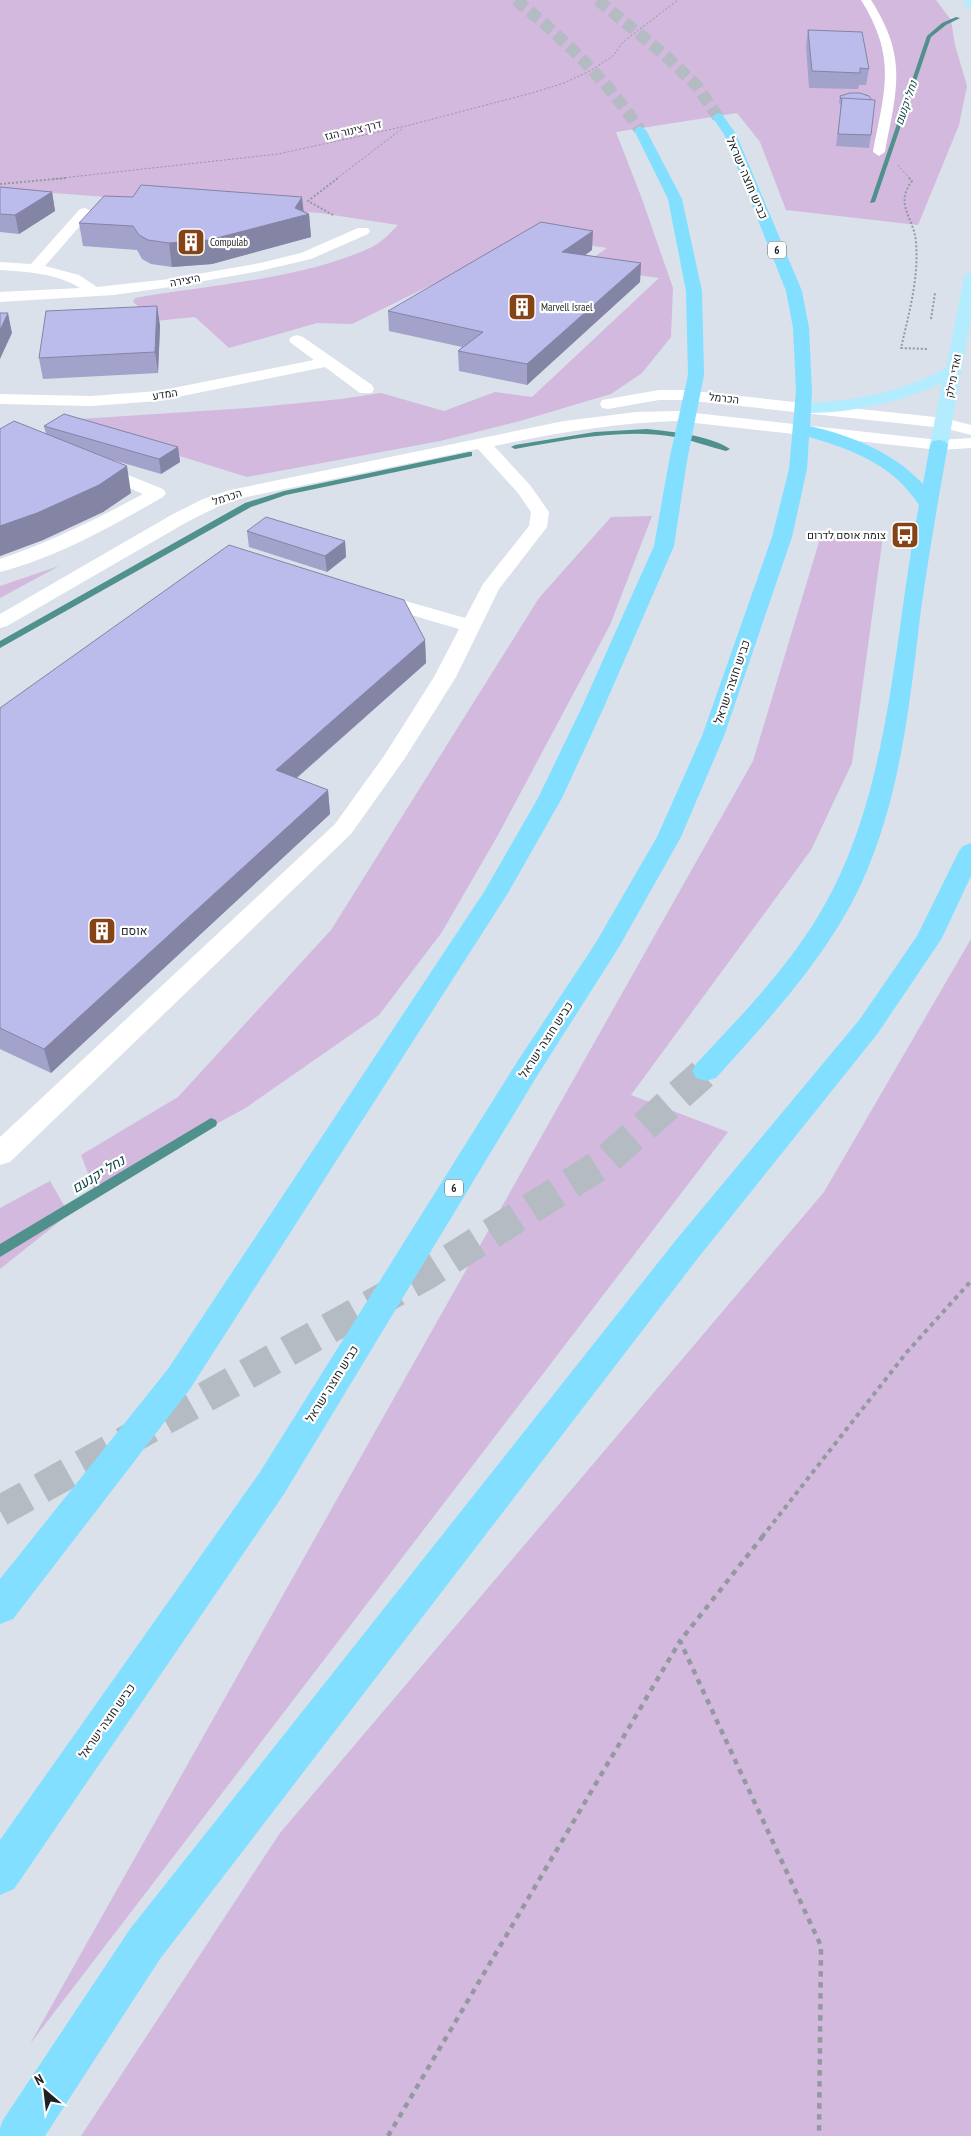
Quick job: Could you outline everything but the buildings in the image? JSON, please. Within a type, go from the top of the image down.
[{"type":"highway","name":"כביש חוצה ישראל","points":[[0,1875],[272,1483],[527,1069],[606,947],[669,837],[713,736],[782,537],[804,439],[804,391],[800,328],[794,291],[730,134],[718,117]]},
{"type":"highway","points":[[0,1607],[179,1379],[496,894],[554,790],[664,546],[682,440],[696,375],[694,291],[675,199],[640,130]]},
{"type":"highway","points":[[804,439],[849,444],[898,470],[921,492],[927,504]]},
{"type":"highway","points":[[706,1071],[777,994],[830,918],[864,848],[884,777],[895,724],[922,533],[939,445]]},
{"type":"highway","points":[[19,2136],[145,1944],[681,1257],[869,1026],[929,938],[971,851]]},
{"type":"main road","points":[[968,0],[971,6]]},
{"type":"main road","name":"ואדי מילק","points":[[939,445],[971,277]]},
{"type":"main road","points":[[809,408],[866,404],[894,398],[931,383],[954,370]]},
{"type":"street","points":[[866,0],[887,38],[891,55],[891,82],[879,152]]},
{"type":"street","points":[[34,270],[85,212]]},
{"type":"street","name":"היצירה","points":[[0,297],[93,291],[170,283],[260,267],[306,256],[363,231]]},
{"type":"street","points":[[0,266],[34,270],[85,282],[93,291]]},
{"type":"street","points":[[297,340],[366,389]]},
{"type":"street","name":"המדע","points":[[0,399],[91,401],[158,396],[327,362]]},
{"type":"street","name":"הכרמל","points":[[481,442],[607,404],[659,396],[703,396],[944,423],[971,430]]},
{"type":"street","name":"הכרמל","points":[[0,622],[164,527],[210,503],[264,487],[481,442],[590,422],[656,416],[684,417],[804,439],[939,445],[971,443]]},
{"type":"street","points":[[0,1154],[343,829],[404,742],[445,677],[490,588],[538,527],[540,512],[524,489],[481,442]]},
{"type":"street","points":[[0,566],[37,553],[104,523],[157,492],[80,460]]},
{"type":"street","points":[[356,593],[471,626]]},
{"type":"path","name":"דרך צינור הגז","points":[[0,184],[112,174],[215,160],[278,154],[406,126],[532,93],[579,77],[613,56],[623,42],[678,0]]},
{"type":"path","points":[[363,231],[308,201],[406,126]]},
{"type":"path","points":[[879,152],[898,165],[912,181],[903,194],[904,205],[915,231],[917,244],[913,284],[901,348],[928,349],[923,361],[894,398]]},
{"type":"path","points":[[931,321],[935,293]]},
{"type":"path","points":[[388,2136],[680,1640],[907,1352],[971,1280]]},
{"type":"path","points":[[680,1640],[821,1946],[819,2136]]},
{"type":"shaded area","points":[[0,0],[936,0],[951,20],[955,45],[967,86],[959,125],[918,225],[786,210],[760,142],[737,113],[616,132],[673,288],[671,337],[642,373],[611,394],[520,421],[440,441],[247,477],[64,420],[248,408],[381,393],[444,411],[495,392],[532,397],[659,278],[580,267],[607,248],[531,236],[352,324],[317,323],[229,348],[195,317],[155,321],[133,302],[135,298],[256,280],[317,267],[372,247],[383,240],[398,225],[320,213],[0,189]]},
{"type":"shaded area","points":[[652,516],[610,625],[498,835],[442,932],[379,1015],[244,1109],[94,1189],[81,1155],[178,1097],[331,930],[539,598],[611,517]]},
{"type":"shaded area","points":[[822,532],[883,536],[852,763],[811,850],[631,1095],[728,1132],[30,2044],[753,761]]},
{"type":"shaded area","points":[[59,566],[0,598],[0,586]]},
{"type":"shaded area","points":[[971,939],[971,2136],[81,2136],[280,1833],[824,1192]]},
{"type":"shaded area","points":[[50,1181],[69,1214],[0,1269],[0,1208]]},
{"type":"waterway","name":"נחל יקנעם","points":[[872,202],[929,36],[944,24],[958,18]]},
{"type":"waterway","points":[[515,447],[595,434],[647,432],[673,434],[726,449]]},
{"type":"waterway","points":[[0,645],[248,505],[284,493],[469,454]]},
{"type":"waterway","name":"נחל יקנעם","points":[[0,1251],[211,1123]]},
{"type":"tunnel","points":[[516,0],[583,60],[627,111],[640,130]]},
{"type":"tunnel","points":[[598,0],[667,57],[697,86],[718,117]]},
{"type":"tunnel","points":[[0,1511],[427,1274],[603,1163],[706,1071]]},
{"type":"place","name":"Compulab","points":[[191,242]]},
{"type":"place","name":"Marvell Israel","points":[[522,307]]},
{"type":"place","name":"צומת אוסם לדרום","points":[[905,535]]},
{"type":"place","name":"אוסם","points":[[102,931]]}]
